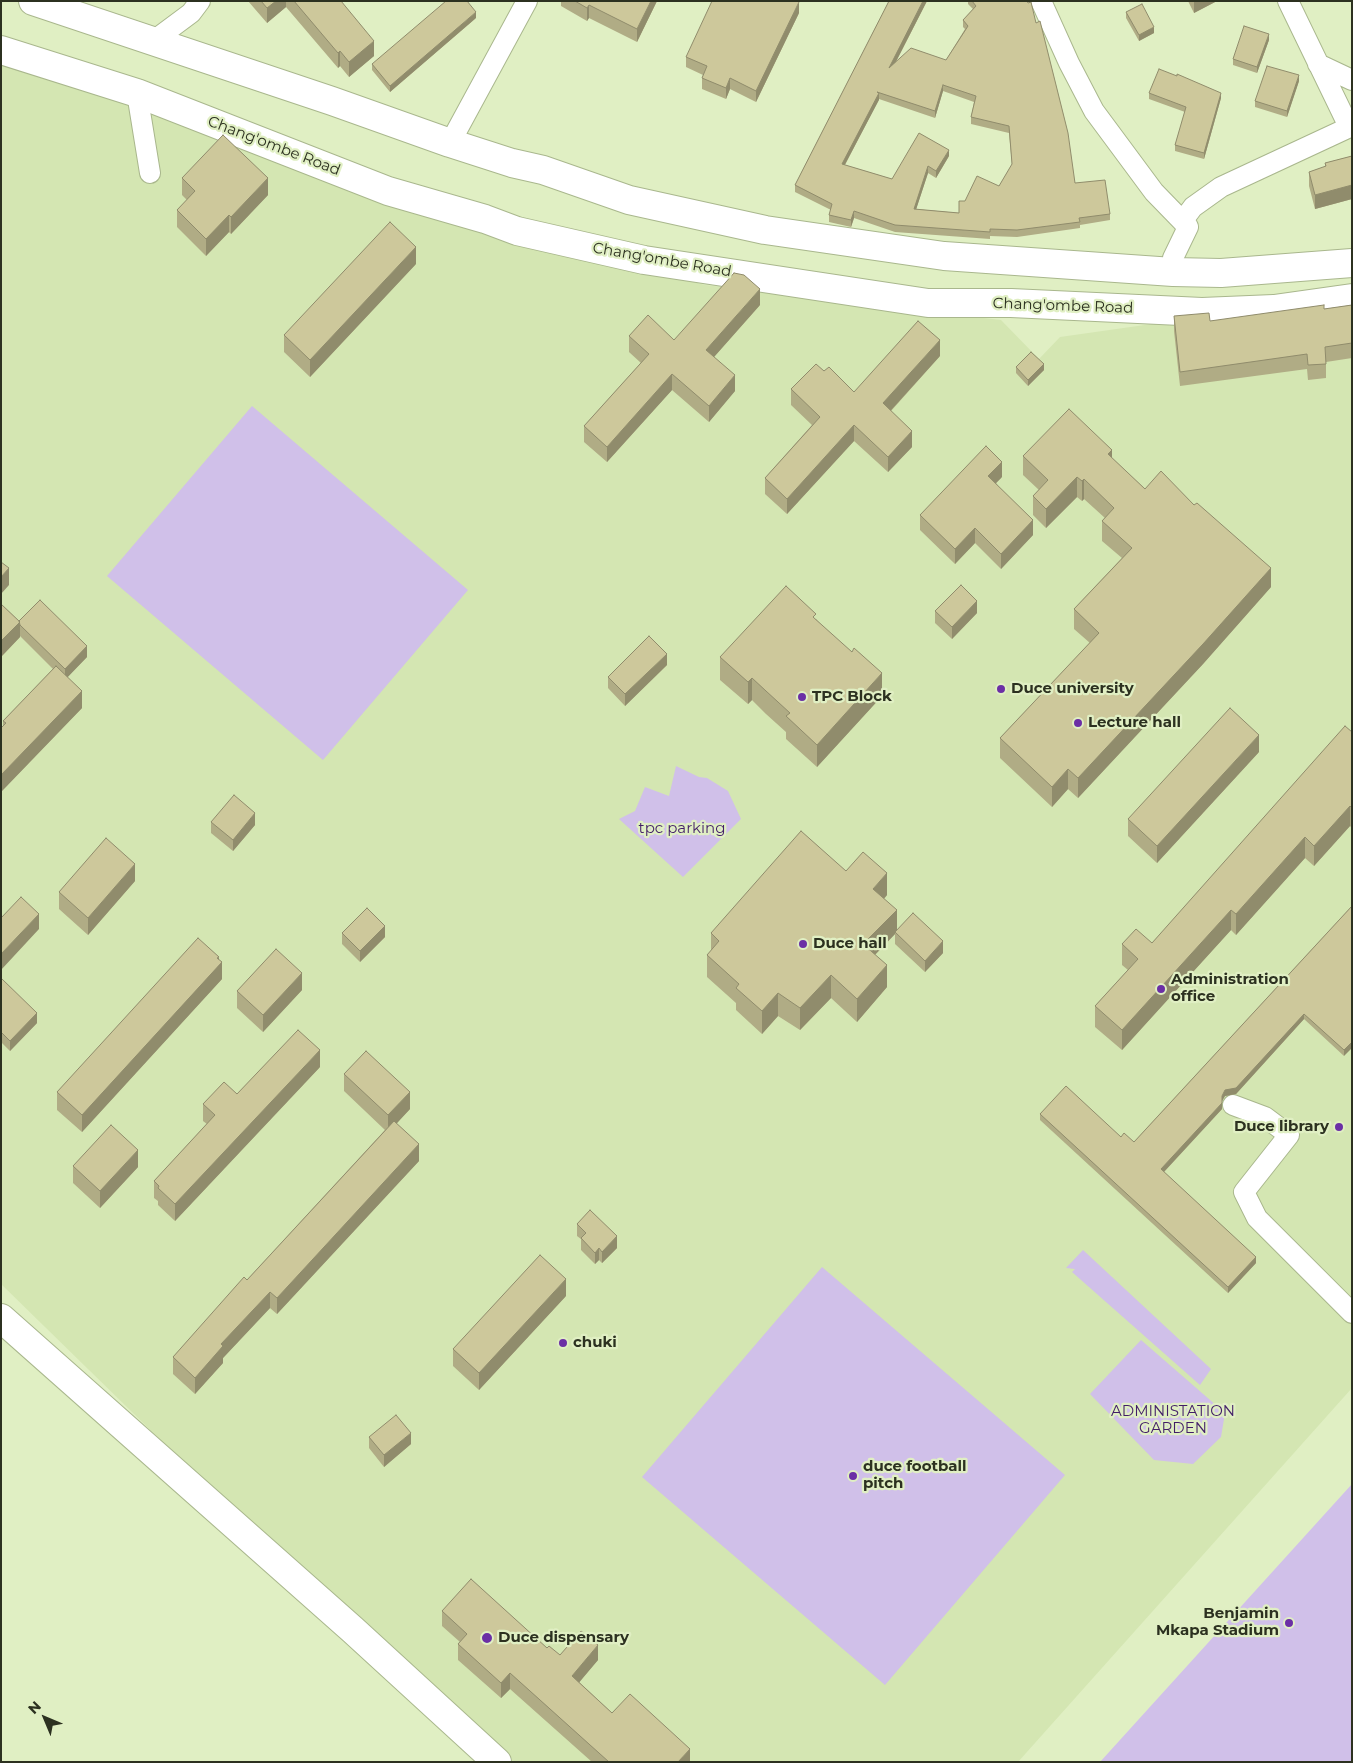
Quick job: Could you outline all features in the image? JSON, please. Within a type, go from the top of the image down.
[{"type":"main road","points":[[33,1],[332,101],[450,143],[512,163],[543,170],[629,200],[765,230],[944,256],[1172,272],[1221,273],[1352,263]]},
{"type":"main road","name":"Chang'ombe Road","points":[[1,50],[137,93],[388,191],[485,219],[517,231],[644,260],[928,303],[1011,304],[1202,312],[1274,309],[1352,298]]},
{"type":"main road","points":[[1,1318],[353,1630],[489,1759]]},
{"type":"street","points":[[152,42],[191,13],[200,1]]},
{"type":"street","points":[[450,143],[527,1]]},
{"type":"street","points":[[1041,1],[1069,63],[1094,110],[1154,192],[1188,227]]},
{"type":"street","points":[[1188,227],[1184,219],[1193,207],[1221,187],[1350,126],[1288,1]]},
{"type":"street","points":[[1318,64],[1352,80]]},
{"type":"street","points":[[137,93],[150,173]]},
{"type":"street","points":[[1172,272],[1173,258],[1188,227]]},
{"type":"street","points":[[1233,1105],[1265,1117],[1289,1136],[1244,1192],[1257,1218],[1352,1313]]},
{"type":"shaded area","points":[[1,60],[139,98],[403,205],[705,285],[1001,320],[1039,359],[1060,337],[1208,316],[1352,301],[1352,1388],[1018,1762],[510,1762],[222,1500],[1,1284]]},
{"type":"green space","points":[[252,406],[468,590],[323,760],[107,576]]},
{"type":"green space","name":"tpc parking","points":[[676,766],[699,777],[707,778],[728,791],[741,819],[683,877],[619,819],[635,811],[645,787],[669,796]]},
{"type":"green space","points":[[1083,1250],[1211,1369],[1200,1385],[1072,1272],[1075,1269],[1066,1268]]},
{"type":"green space","name":"duce football pitch","points":[[822,1267],[1065,1475],[885,1685],[642,1477]]},
{"type":"green space","name":"ADMINISTATION GARDEN","points":[[1141,1340],[1225,1413],[1221,1437],[1193,1464],[1154,1460],[1090,1394]]},
{"type":"green space","name":"Benjamin Mkapa Stadium","points":[[1352,1484],[1352,1762],[1100,1762]]},
{"type":"building","points":[[261,1],[276,1],[267,8]]},
{"type":"building","points":[[294,1],[341,1],[374,41],[349,62],[340,51],[338,53]]},
{"type":"building","points":[[446,1],[467,1],[476,12],[390,86],[372,64]]},
{"type":"building","points":[[575,1],[651,1],[637,29],[589,5],[587,8]]},
{"type":"building","points":[[712,1],[799,2],[756,91],[730,78],[726,88],[702,78],[707,66],[686,57]]},
{"type":"building","points":[[889,1],[923,1],[889,68],[911,48],[946,60],[968,26],[963,20],[976,6],[972,1],[1027,1],[1028,3],[1031,2],[1036,23],[1040,21],[1068,133],[1075,183],[1105,180],[1110,214],[1079,218],[1080,222],[1017,230],[990,229],[990,232],[895,225],[854,211],[851,220],[829,215],[832,204],[795,185]],"holes":[[[943,85],[976,96],[971,117],[1009,126],[1012,164],[999,186],[977,176],[965,201],[959,201],[959,213],[914,209],[928,166],[936,171],[949,150],[919,133],[892,179],[842,164],[879,93],[877,92],[935,111]]]},
{"type":"building","points":[[1142,4],[1154,27],[1139,35],[1126,12]]},
{"type":"building","points":[[1244,26],[1269,34],[1257,67],[1233,59]]},
{"type":"building","points":[[1267,66],[1299,75],[1287,111],[1255,101]]},
{"type":"building","points":[[1159,69],[1177,76],[1177,74],[1221,93],[1204,153],[1175,145],[1186,107],[1149,93]]},
{"type":"building","points":[[223,135],[268,178],[231,217],[229,215],[206,239],[177,210],[195,191],[182,178]]},
{"type":"building","points":[[1352,156],[1352,185],[1315,195],[1309,172],[1326,166],[1325,163]]},
{"type":"building","points":[[390,222],[416,247],[310,360],[284,335]]},
{"type":"building","points":[[734,273],[744,275],[760,289],[706,350],[735,375],[709,406],[672,374],[607,447],[584,426],[649,354],[629,336],[648,315],[674,340]]},
{"type":"building","points":[[1324,305],[1324,309],[1352,305],[1352,343],[1325,347],[1326,364],[1308,365],[1307,354],[1180,372],[1174,316],[1209,313],[1210,321]]},
{"type":"building","points":[[918,321],[940,340],[883,403],[912,431],[888,457],[854,425],[787,499],[765,478],[820,417],[791,389],[816,364],[824,371],[829,367],[854,392]]},
{"type":"building","points":[[1031,352],[1044,364],[1028,380],[1016,367]]},
{"type":"building","points":[[1069,409],[1112,450],[1108,454],[1145,489],[1161,471],[1194,505],[1197,503],[1271,568],[1078,778],[1068,769],[1052,787],[1000,738],[1099,633],[1074,609],[1132,548],[1102,521],[1114,508],[1084,479],[1082,481],[1077,477],[1046,509],[1033,496],[1048,480],[1023,456]]},
{"type":"building","points":[[986,446],[1002,462],[988,476],[1033,520],[1001,554],[975,528],[955,549],[920,515]]},
{"type":"building","points":[[1,562],[9,568],[1,577]]},
{"type":"building","points":[[961,585],[977,601],[952,627],[935,611]]},
{"type":"building","points":[[786,586],[816,614],[813,617],[852,652],[854,648],[882,673],[817,745],[786,716],[790,713],[752,678],[748,682],[720,657]]},
{"type":"building","points":[[40,600],[87,646],[65,669],[20,625],[19,621]]},
{"type":"building","points":[[1,604],[20,622],[1,641]]},
{"type":"building","points":[[649,636],[667,654],[625,694],[608,677]]},
{"type":"building","points":[[56,666],[82,691],[1,775],[1,728],[6,723],[3,721]]},
{"type":"building","points":[[1230,708],[1259,735],[1157,846],[1128,819]]},
{"type":"building","points":[[1345,726],[1352,732],[1352,808],[1350,806],[1314,846],[1305,837],[1236,914],[1231,910],[1122,1030],[1095,1006],[1138,959],[1122,944],[1136,929],[1152,943]]},
{"type":"building","points":[[234,795],[255,813],[233,840],[211,822]]},
{"type":"building","name":"Duce hall","points":[[801,831],[846,871],[863,852],[887,873],[873,889],[897,910],[863,944],[887,965],[857,999],[831,975],[800,1008],[778,993],[762,1011],[736,988],[739,984],[707,955],[719,941],[711,933]]},
{"type":"building","points":[[106,838],[135,864],[88,918],[59,892]]},
{"type":"building","points":[[21,897],[39,914],[1,954],[1,918]]},
{"type":"building","points":[[1352,906],[1352,1042],[1344,1050],[1304,1014],[1236,1088],[1225,1090],[1222,1096],[1222,1103],[1161,1169],[1256,1257],[1228,1287],[1040,1114],[1066,1086],[1121,1137],[1124,1133],[1134,1142]]},
{"type":"building","points":[[367,908],[385,926],[360,951],[342,933]]},
{"type":"building","points":[[913,913],[943,941],[925,961],[895,932]]},
{"type":"building","points":[[198,938],[222,962],[82,1115],[57,1092]]},
{"type":"building","points":[[276,949],[302,973],[263,1015],[237,991]]},
{"type":"building","points":[[1,978],[37,1013],[10,1041],[1,1032]]},
{"type":"building","points":[[298,1030],[320,1050],[175,1204],[158,1188],[159,1186],[154,1181],[215,1115],[203,1104],[224,1082],[237,1094]]},
{"type":"building","points":[[366,1051],[410,1092],[388,1115],[344,1074]]},
{"type":"building","points":[[394,1121],[419,1144],[277,1298],[270,1292],[221,1344],[223,1346],[195,1378],[173,1357],[244,1277],[247,1280]]},
{"type":"building","points":[[111,1125],[138,1150],[100,1191],[73,1166]]},
{"type":"building","points":[[590,1210],[617,1236],[602,1252],[599,1248],[595,1253],[581,1238],[586,1233],[577,1224]]},
{"type":"building","points":[[540,1255],[566,1279],[479,1373],[453,1349]]},
{"type":"building","points":[[396,1415],[411,1433],[384,1455],[369,1437]]},
{"type":"building","points":[[471,1579],[547,1648],[549,1646],[560,1655],[581,1631],[598,1645],[572,1676],[612,1713],[630,1694],[690,1749],[678,1762],[609,1762],[510,1673],[501,1683],[458,1644],[467,1634],[442,1611]]},
{"type":"place","name":"Duce university","points":[[1001,689]]},
{"type":"place","name":"TPC Block","points":[[802,697]]},
{"type":"place","name":"Lecture hall","points":[[1078,723]]},
{"type":"place","name":"Duce hall","points":[[803,944]]},
{"type":"place","name":"Administration office","points":[[1161,989]]},
{"type":"place","name":"Duce library","points":[[1339,1127]]},
{"type":"place","name":"chuki","points":[[563,1343]]},
{"type":"place","name":"duce football pitch","points":[[853,1476]]},
{"type":"place","name":"Benjamin Mkapa Stadium","points":[[1289,1623]]},
{"type":"place","name":"Duce dispensary","points":[[487,1638]]}]
